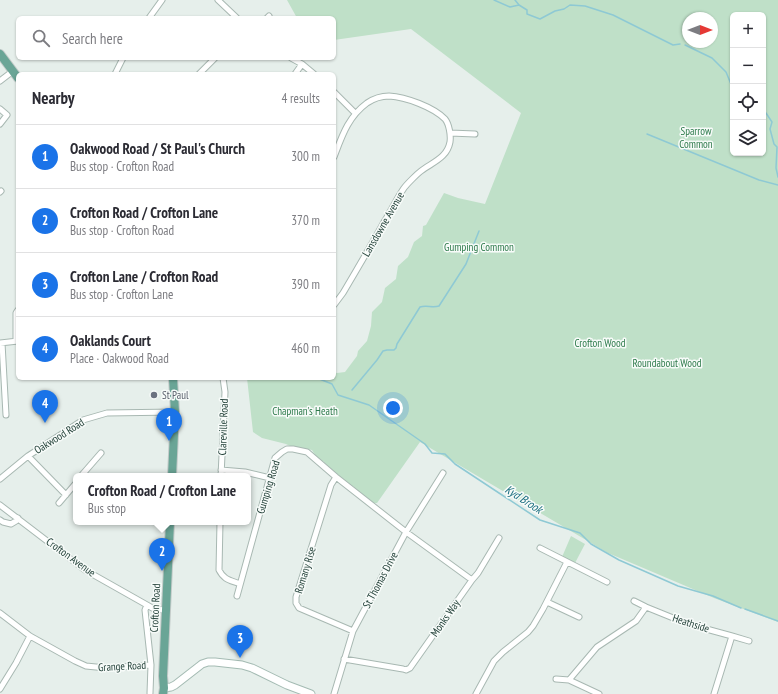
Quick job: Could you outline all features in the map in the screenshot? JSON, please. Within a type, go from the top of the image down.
[{"type":"main road","points":[[0,54],[16,75]]},
{"type":"main road","points":[[172,473],[175,412],[173,380]]},
{"type":"main road","name":"Crofton Road","points":[[164,691],[165,610],[170,525]]},
{"type":"street","points":[[150,16],[162,0]]},
{"type":"street","points":[[218,0],[235,16]]},
{"type":"street","points":[[116,72],[122,60]]},
{"type":"street","points":[[201,72],[213,60]]},
{"type":"street","points":[[295,60],[312,72]]},
{"type":"street","points":[[296,72],[302,64]]},
{"type":"street","points":[[0,81],[16,75]]},
{"type":"street","points":[[336,94],[355,113]]},
{"type":"street","points":[[336,151],[347,126],[355,113],[368,102],[389,96],[420,103],[433,110],[445,119],[450,133],[475,134]]},
{"type":"street","points":[[0,109],[7,115],[0,124]]},
{"type":"street","name":"Lansdowne Avenue","points":[[336,302],[347,286],[404,187],[420,172],[444,156],[450,142],[450,133]]},
{"type":"street","points":[[6,415],[1,343],[16,341]]},
{"type":"street","name":"Clareville Road","points":[[221,473],[225,392],[223,380]]},
{"type":"street","name":"Oakwood Road","points":[[0,479],[28,456],[83,420],[106,413],[175,412]]},
{"type":"street","name":"Gumping Road","points":[[237,596],[275,458],[287,449],[307,452],[336,477]]},
{"type":"street","points":[[84,473],[101,453]]},
{"type":"street","points":[[28,456],[66,495]]},
{"type":"street","points":[[221,473],[249,473]]},
{"type":"street","points":[[251,473],[270,478]]},
{"type":"street","name":"St Thomas Drive","points":[[334,694],[353,631],[406,532],[443,473]]},
{"type":"street","points":[[336,477],[406,532],[472,580],[478,573],[499,538]]},
{"type":"street","name":"Romany Rise","points":[[336,477],[331,485],[296,597],[296,603],[299,608],[353,631]]},
{"type":"street","points":[[59,503],[73,487]]},
{"type":"street","name":"Crofton Avenue","points":[[0,504],[85,570],[146,605],[154,609],[165,610]]},
{"type":"street","points":[[0,520],[11,524],[18,518]]},
{"type":"street","points":[[220,525],[219,570],[222,576],[226,579],[240,584]]},
{"type":"street","points":[[540,548],[607,582]]},
{"type":"street","points":[[476,694],[494,661],[533,626],[567,562]]},
{"type":"street","name":"Monks Way","points":[[344,660],[403,670],[410,668],[472,580]]},
{"type":"street","name":"Heathside","points":[[634,601],[688,624],[749,641]]},
{"type":"street","points":[[547,602],[579,617]]},
{"type":"street","name":"Grange Road","points":[[0,613],[30,636],[75,662],[86,666],[106,668],[151,664],[145,610],[146,605]]},
{"type":"street","points":[[569,680],[597,647],[636,621],[646,607]]},
{"type":"street","points":[[0,689],[30,636]]},
{"type":"street","points":[[714,694],[732,636]]},
{"type":"street","points":[[164,691],[175,685],[202,664],[215,662],[242,665],[252,668],[287,685],[311,694]]},
{"type":"street","points":[[150,693],[151,664]]},
{"type":"street","points":[[556,679],[569,680],[599,694]]},
{"type":"green space","name":"Crofton Wood","points":[[287,0],[778,0],[778,622],[714,598],[608,553],[420,442],[377,503],[371,503],[355,490],[353,486],[350,487],[336,476],[336,474],[332,472],[323,461],[321,461],[312,450],[290,446],[262,438],[253,432],[247,380],[336,380],[336,373],[345,372],[357,356],[358,351],[367,341],[371,326],[372,312],[382,302],[385,288],[396,279],[398,266],[408,257],[414,242],[422,236],[423,226],[426,225],[444,193],[458,198],[485,204],[521,113],[411,29],[336,40],[336,16],[296,16]]},
{"type":"green space","points":[[571,536],[585,544],[575,563],[562,557]]},
{"type":"waterway","points":[[494,0],[510,7],[519,5],[527,10],[527,14],[540,19],[570,5],[585,6],[613,15],[673,45],[680,44]]},
{"type":"waterway","points":[[515,0],[519,5]]},
{"type":"waterway","points":[[691,48],[712,58],[726,72],[731,84]]},
{"type":"waterway","points":[[766,113],[772,122],[770,129],[774,144],[777,147],[776,168],[778,177]]},
{"type":"waterway","points":[[647,134],[759,180],[778,185]]},
{"type":"waterway","points":[[352,390],[383,351],[394,350],[396,348],[420,307],[439,306],[466,264],[479,231]]},
{"type":"waterway","name":"Kyd Brook","points":[[322,380],[332,384],[338,395],[369,405],[425,444],[432,453],[445,454],[455,464],[540,520],[580,533],[591,544],[619,560],[678,586],[713,596],[741,608]]},
{"type":"waterway","name":"Kyd Brook","points":[[745,609],[778,621]]},
{"type":"place","name":"St Paul","points":[[154,395]]},
{"type":"place","name":"Oaklands Court","points":[[45,423]]},
{"type":"place","name":"Oakwood Road / St Paul's Church","points":[[169,441]]},
{"type":"place","name":"Crofton Road / Crofton Lane","points":[[162,571]]},
{"type":"place","name":"Crofton Lane / Crofton Road","points":[[240,658]]},
{"type":"park label","name":"Sparrow Common","points":[[696,137]]},
{"type":"park label","name":"Gumping Common","points":[[479,247]]},
{"type":"park label","name":"Roundabout Wood","points":[[667,363]]},
{"type":"park label","name":"Chapman's Heath","points":[[305,411]]}]
